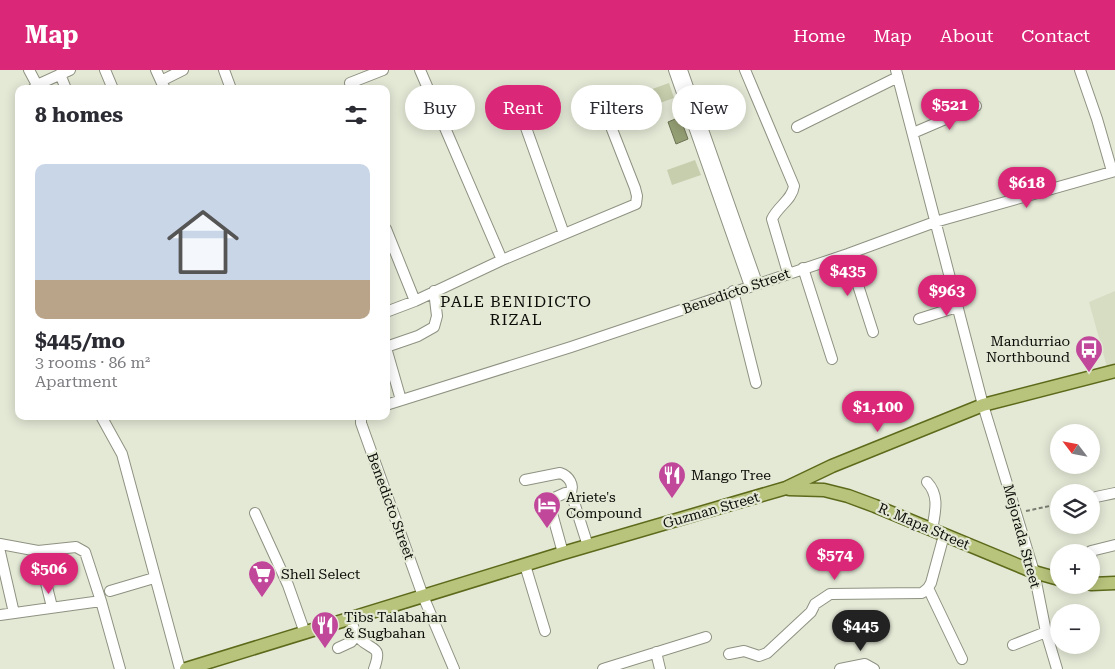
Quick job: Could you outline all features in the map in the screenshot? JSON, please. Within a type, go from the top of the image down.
[{"type":"main road","name":"Guzman Street","points":[[186,669],[204,666],[563,553],[786,488],[832,466],[982,405],[1115,371]]},
{"type":"main road","name":"R. Mapa Street","points":[[786,488],[824,490],[848,496],[1034,572],[1050,576]]},
{"type":"main road","points":[[1100,584],[1115,583]]},
{"type":"street","points":[[29,70],[34,85]]},
{"type":"street","points":[[105,70],[111,85]]},
{"type":"street","points":[[156,70],[163,85],[183,70]]},
{"type":"street","points":[[224,70],[230,85]]},
{"type":"street","points":[[350,83],[382,70]]},
{"type":"street","points":[[420,70],[502,260]]},
{"type":"street","points":[[674,70],[680,85]]},
{"type":"street","points":[[682,70],[686,85]]},
{"type":"street","points":[[744,70],[794,186],[792,194],[774,214],[772,219],[788,273]]},
{"type":"street","points":[[1080,70],[1113,171]]},
{"type":"street","points":[[39,85],[65,72],[66,85]]},
{"type":"street","points":[[798,127],[897,74]]},
{"type":"street","name":"Mejorada Street","points":[[897,74],[982,405],[1034,572],[1046,632],[1057,669]]},
{"type":"street","points":[[913,133],[976,106]]},
{"type":"street","points":[[527,130],[564,234]]},
{"type":"street","points":[[390,310],[415,301],[502,260],[636,204],[635,188],[612,130]]},
{"type":"street","points":[[699,130],[753,285]]},
{"type":"street","name":"Benedicto Street","points":[[390,404],[571,347],[733,291],[848,254],[935,222],[1113,171]]},
{"type":"street","points":[[390,240],[415,301]]},
{"type":"street","points":[[848,254],[873,332]]},
{"type":"street","points":[[803,268],[832,359]]},
{"type":"street","points":[[390,346],[418,336],[434,327],[437,316],[434,291]]},
{"type":"street","points":[[733,291],[756,383]]},
{"type":"street","points":[[919,319],[957,307]]},
{"type":"street","points":[[390,361],[401,400]]},
{"type":"street","points":[[103,420],[122,454],[180,669]]},
{"type":"street","name":"Benedicto Street","points":[[361,420],[423,596],[454,669]]},
{"type":"street","points":[[525,480],[560,473],[568,477],[572,484],[570,494],[588,546]]},
{"type":"street","points":[[926,482],[932,487],[932,492],[937,502],[932,530]]},
{"type":"street","points":[[563,553],[550,506],[554,498],[565,493],[570,494]]},
{"type":"street","points":[[1100,496],[1115,493]]},
{"type":"street","points":[[255,514],[288,585],[305,633]]},
{"type":"street","points":[[728,654],[744,651],[759,656],[767,654],[811,612],[815,604],[830,594],[922,592],[928,588],[936,570],[944,535]]},
{"type":"street","points":[[0,544],[38,551],[76,547],[82,550],[87,556],[120,669]]},
{"type":"street","points":[[1100,549],[1115,545]]},
{"type":"street","points":[[38,551],[52,607]]},
{"type":"street","points":[[0,552],[14,613]]},
{"type":"street","points":[[525,565],[545,632]]},
{"type":"street","points":[[110,591],[154,578]]},
{"type":"street","points":[[928,588],[962,659]]},
{"type":"street","points":[[0,615],[101,601]]},
{"type":"street","points":[[351,620],[359,639],[378,652],[374,669]]},
{"type":"street","points":[[1013,645],[1046,632]]},
{"type":"street","points":[[338,648],[351,642],[357,635]]},
{"type":"street","points":[[603,669],[706,637]]},
{"type":"street","points":[[656,652],[660,669]]},
{"type":"street","points":[[840,669],[865,664],[874,669]]},
{"type":"path","points":[[1016,513],[1050,506]]},
{"type":"shaded area","points":[[669,83],[672,99],[662,102],[662,86]]},
{"type":"shaded area","points":[[672,120],[672,130],[685,130],[688,139],[676,144],[668,122]]},
{"type":"shaded area","points":[[695,160],[701,175],[672,185],[667,170]]},
{"type":"shaded area","points":[[1115,291],[1115,364],[1107,367],[1089,302]]},
{"type":"place","name":"Mandurriao Northbound","points":[[1089,373]]},
{"type":"place","name":"Mango Tree","points":[[672,499]]},
{"type":"place","name":"Ariete's Compound","points":[[547,529]]},
{"type":"place","name":"Shell Select","points":[[262,598]]},
{"type":"place","name":"Tibs Talabahan & Sugbahan","points":[[325,649]]},
{"type":"district","name":"PALE BENIDICTO RIZAL","points":[[516,310]]}]
